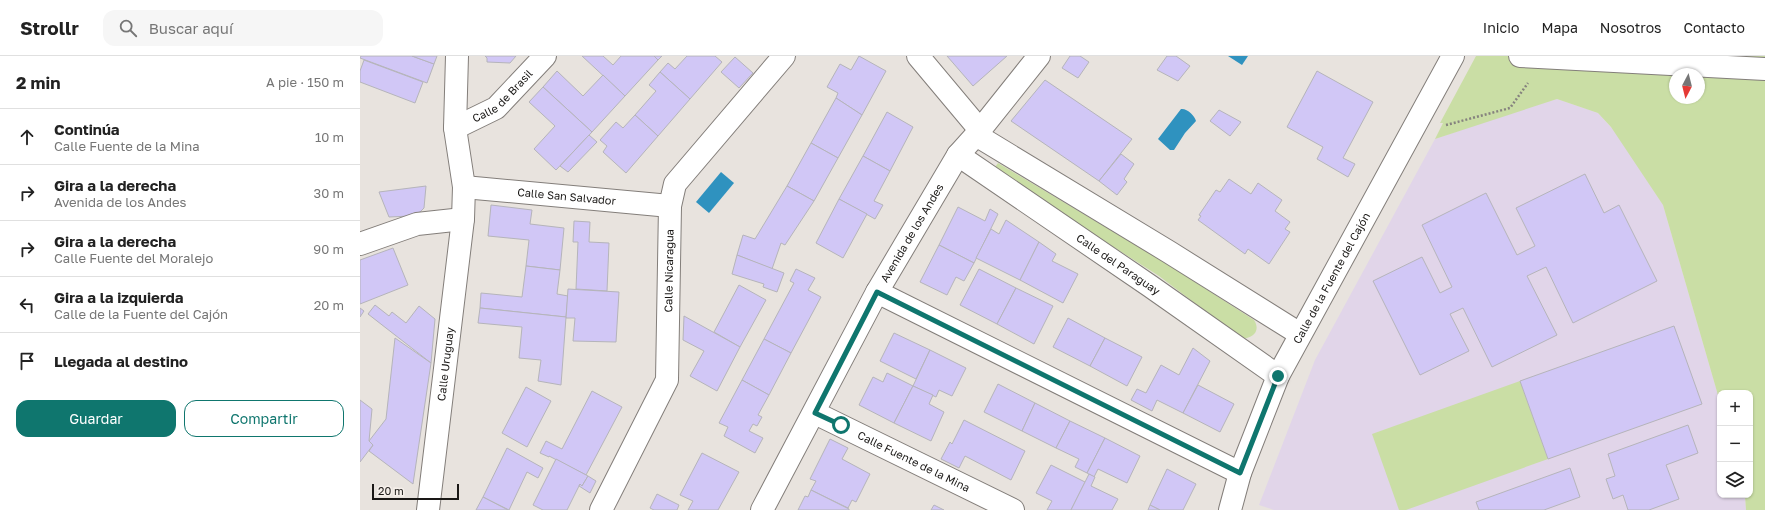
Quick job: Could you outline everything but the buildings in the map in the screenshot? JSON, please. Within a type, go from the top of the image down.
[{"type":"street","name":"Calle Uruguay","points":[[428,510],[463,219],[464,187],[455,128],[457,56]]},
{"type":"street","name":"Calle de Brasil","points":[[455,128],[496,108],[545,56]]},
{"type":"street","name":"Calle Nicaragua","points":[[601,510],[667,380],[670,206],[676,184],[784,56]]},
{"type":"street","points":[[918,56],[978,132],[1300,334]]},
{"type":"street","name":"Avenida de los Andes","points":[[762,510],[815,413],[877,292],[958,155],[1039,56]]},
{"type":"street","name":"Calle de la Fuente del Cajón","points":[[1234,509],[1240,473],[1278,376],[1453,56]]},
{"type":"street","points":[[1527,57],[1765,69]]},
{"type":"street","name":"Calle del Paraguay","points":[[958,155],[1278,376]]},
{"type":"street","name":"Calle San Salvador","points":[[464,187],[670,206]]},
{"type":"street","points":[[360,244],[418,224],[463,219]]},
{"type":"street","points":[[877,292],[1240,473]]},
{"type":"street","name":"Calle Fuente de la Mina","points":[[815,413],[1013,510]]},
{"type":"path","points":[[1430,96],[1440,127],[1510,108],[1533,75],[1527,57]]},
{"type":"shaded area","points":[[1557,99],[1598,113],[1616,133],[1663,205],[1717,392],[1717,498],[1745,498],[1746,510],[1274,510],[1259,505],[1315,360],[1435,139],[1513,112]]},
{"type":"green space","points":[[1476,56],[1765,56],[1765,510],[1746,510],[1745,498],[1753,498],[1753,390],[1717,390],[1717,392],[1663,205],[1611,127],[1598,113],[1557,99],[1435,139],[1443,123],[1440,123]]},
{"type":"green space","points":[[998,163],[1164,262],[1254,320],[1257,327],[1255,333],[1250,337],[1242,339],[1159,276],[993,170]]},
{"type":"green space","points":[[1520,381],[1548,459],[1406,510],[1399,510],[1372,434]]},
{"type":"water","points":[[1228,56],[1248,56],[1242,65]]},
{"type":"water","points":[[1181,109],[1190,113],[1196,121],[1185,133],[1174,150],[1170,150],[1158,139]]},
{"type":"water","points":[[721,172],[734,183],[709,213],[696,202]]},
{"type":"route","points":[[841,425],[815,413],[877,292],[1240,473],[1268,398],[1278,376]]}]
